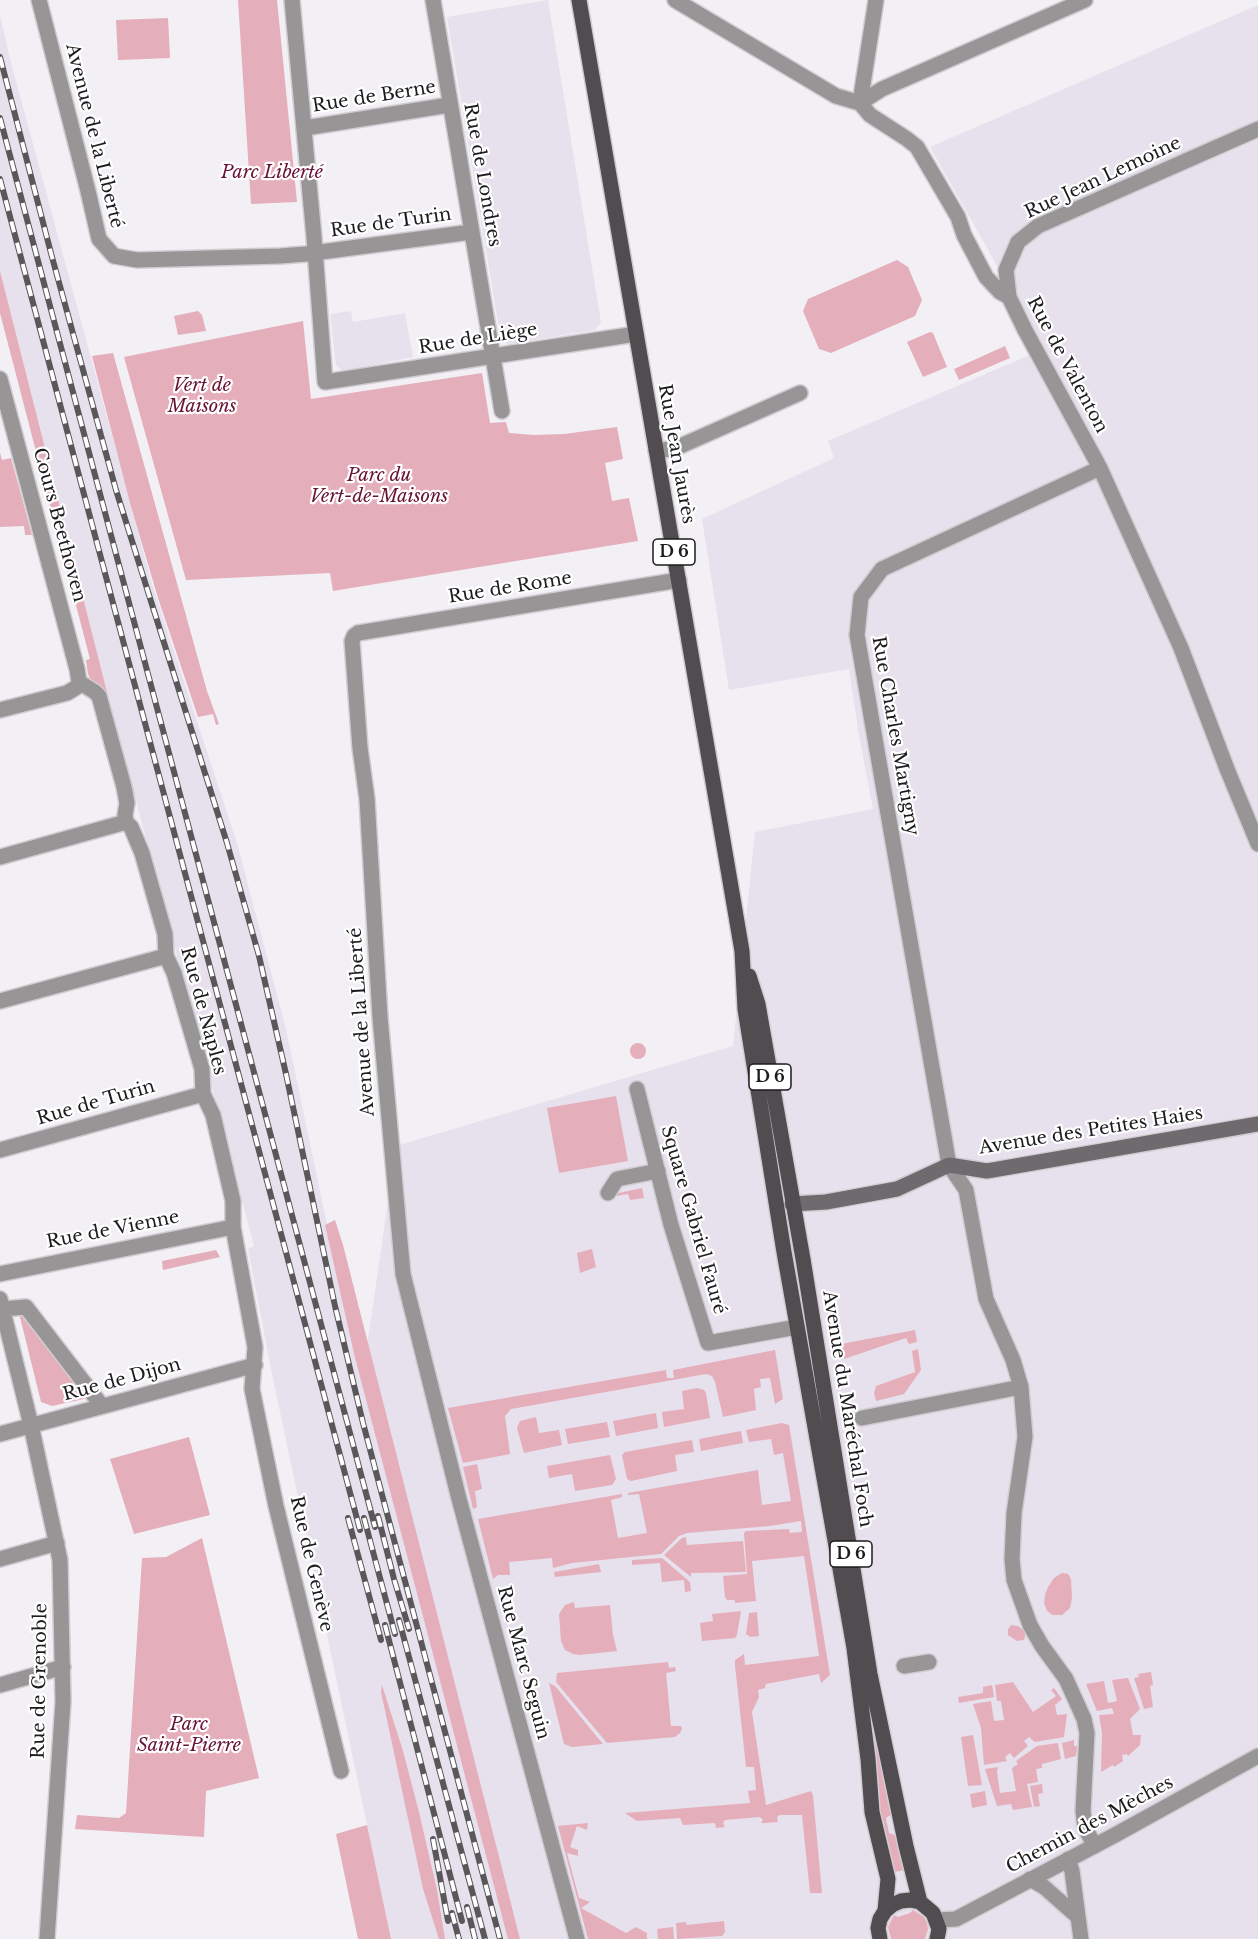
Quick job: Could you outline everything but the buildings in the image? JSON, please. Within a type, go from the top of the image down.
[{"type":"main road","name":"Rue Jean Jaurès","points":[[579,0],[742,951],[745,1009],[784,1252]]},
{"type":"main road","name":"Rue Jean Jaurès","points":[[742,951],[758,1004],[792,1204]]},
{"type":"main road","points":[[777,1206],[792,1204]]},
{"type":"main road","name":"Avenue du Maréchal Foch","points":[[792,1204],[805,1270],[870,1674],[920,1902]]},
{"type":"main road","name":"Avenue du Maréchal Foch","points":[[784,1252],[854,1648],[868,1759],[872,1812],[888,1879],[885,1911],[880,1919],[876,1938]]},
{"type":"main road","points":[[885,1911],[901,1901],[920,1902],[933,1913],[937,1920],[938,1939]]},
{"type":"street","name":"Avenue de la Liberté","points":[[39,0],[99,239],[114,256],[137,260],[316,253]]},
{"type":"street","points":[[292,0],[316,253]]},
{"type":"street","name":"Rue de Londres","points":[[433,0],[502,411]]},
{"type":"street","name":"Rue de Valenton","points":[[675,0],[836,96],[860,102],[870,115],[917,147],[957,217],[986,277],[1000,292],[1010,297],[1025,330],[1100,468],[1180,648],[1258,844]]},
{"type":"street","points":[[860,102],[876,0]]},
{"type":"street","points":[[860,102],[882,89],[1085,0]]},
{"type":"street","name":"Rue de Berne","points":[[305,128],[449,105]]},
{"type":"street","name":"Rue Jean Lemoine","points":[[1010,297],[1006,270],[1018,242],[1038,226],[1258,129]]},
{"type":"street","name":"Rue de Turin","points":[[316,253],[471,232]]},
{"type":"street","name":"Rue de Liège","points":[[316,253],[325,382],[636,334]]},
{"type":"street","name":"Cours Beethoven","points":[[0,379],[79,682]]},
{"type":"street","points":[[656,451],[676,448],[800,393]]},
{"type":"street","name":"Rue Charles Martigny","points":[[949,1165],[857,635],[861,597],[882,569],[1100,468]]},
{"type":"street","name":"Rue de Rome","points":[[352,641],[358,633],[679,580]]},
{"type":"street","name":"Avenue de la Liberté","points":[[352,641],[360,748],[367,799],[380,1017],[403,1274],[435,1396]]},
{"type":"street","points":[[0,710],[67,693],[77,687],[79,682]]},
{"type":"street","name":"Rue de Naples","points":[[79,682],[99,696],[124,787],[127,803],[126,822],[131,827],[142,853],[165,933],[166,956],[174,973],[201,1069],[203,1094],[213,1115],[233,1201],[233,1227],[255,1347],[255,1365]]},
{"type":"street","points":[[0,856],[126,822]]},
{"type":"street","points":[[0,1001],[166,956]]},
{"type":"street","name":"Square Gabriel Fauré","points":[[638,1089],[671,1225],[708,1343],[797,1327]]},
{"type":"street","name":"Rue de Turin","points":[[0,1150],[203,1094]]},
{"type":"street","name":"Avenue des Petites Haies","points":[[949,1165],[987,1171],[1258,1124]]},
{"type":"street","points":[[792,1204],[826,1202],[897,1189],[949,1165],[966,1190],[986,1299],[1013,1360],[1021,1387],[1025,1437],[1014,1513],[1011,1559],[1014,1580],[1030,1625],[1066,1679],[1084,1719],[1087,1732],[1084,1823],[1095,1846]]},
{"type":"street","points":[[608,1193],[617,1179],[658,1171]]},
{"type":"street","name":"Rue de Vienne","points":[[0,1274],[233,1227]]},
{"type":"street","points":[[31,1425],[1,1304],[26,1307],[102,1406]]},
{"type":"street","name":"Rue de Dijon","points":[[0,1434],[255,1365]]},
{"type":"street","name":"Rue de Genève","points":[[255,1365],[252,1389],[276,1506],[340,1771]]},
{"type":"street","points":[[862,1418],[1021,1387]]},
{"type":"street","name":"Rue Marc Seguin","points":[[435,1396],[461,1506],[577,1939]]},
{"type":"street","name":"Rue de Grenoble","points":[[31,1425],[60,1560],[63,1702],[47,1939]]},
{"type":"street","points":[[0,1559],[57,1543]]},
{"type":"street","points":[[904,1666],[929,1662]]},
{"type":"street","points":[[0,1685],[63,1667]]},
{"type":"street","name":"Chemin des Mèches","points":[[937,1920],[956,1919],[1258,1756]]},
{"type":"street","points":[[1068,1858],[1082,1939]]},
{"type":"street","points":[[1030,1879],[1044,1887],[1078,1917]]},
{"type":"shaded area","points":[[548,0],[601,322],[595,330],[508,344],[501,340],[447,17]]},
{"type":"shaded area","points":[[1258,5],[1258,1939],[391,1939],[272,1374],[248,1249],[254,1246],[106,688],[0,271],[0,15],[153,587],[237,843],[286,1029],[355,1358],[387,1478],[364,1367],[396,1146],[733,1046],[755,832],[873,809],[849,669],[729,690],[702,519],[834,458],[828,441],[1044,349],[930,147]]},
{"type":"shaded area","points":[[351,311],[353,322],[405,313],[413,357],[343,371],[336,365],[330,314]]},
{"type":"green space","name":"Parc Liberté","points":[[238,0],[277,0],[297,202],[251,204]]},
{"type":"green space","points":[[168,18],[170,58],[118,60],[116,20]]},
{"type":"green space","points":[[897,260],[908,267],[922,300],[915,316],[831,353],[819,349],[803,311],[808,299]]},
{"type":"green space","points":[[0,271],[135,794],[132,795],[99,686],[91,680],[88,674],[86,660],[90,659],[0,313]]},
{"type":"green space","points":[[198,311],[202,315],[206,331],[178,335],[174,316]]},
{"type":"green space","name":"Parc du Vert-de-Maisons","points":[[303,321],[311,399],[482,373],[490,423],[506,422],[509,433],[564,434],[617,427],[623,459],[605,463],[612,501],[629,498],[638,541],[333,591],[330,573],[186,580],[124,357]]},
{"type":"green space","points":[[930,332],[933,333],[947,367],[923,377],[907,342]]},
{"type":"green space","points":[[1005,346],[1010,358],[959,380],[954,369]]},
{"type":"green space","points":[[113,353],[207,691],[219,724],[216,725],[213,714],[198,717],[158,598],[130,503],[92,356]]},
{"type":"green space","points":[[0,453],[2,460],[11,458],[32,535],[25,535],[24,526],[0,527]]},
{"type":"green space","points":[[638,1043],[644,1045],[646,1051],[644,1057],[638,1059],[632,1057],[630,1051],[632,1045]]},
{"type":"green space","points":[[616,1096],[628,1161],[559,1173],[547,1108]]},
{"type":"green space","points":[[642,1188],[644,1198],[630,1200],[628,1194],[616,1196],[614,1194]]},
{"type":"green space","points":[[335,1220],[520,1939],[508,1939],[355,1358],[325,1225]]},
{"type":"green space","points":[[592,1249],[596,1267],[580,1273],[577,1253]]},
{"type":"green space","points":[[216,1250],[220,1257],[163,1270],[162,1261]]},
{"type":"green space","points":[[21,1312],[88,1394],[84,1399],[52,1406],[41,1402],[19,1313]]},
{"type":"green space","points":[[915,1330],[917,1342],[909,1344],[906,1338],[844,1359],[841,1344]]},
{"type":"green space","points":[[918,1349],[921,1370],[904,1394],[876,1401],[874,1393],[876,1386],[915,1372],[912,1351]]},
{"type":"green space","points":[[775,1350],[783,1399],[775,1404],[770,1378],[760,1379],[761,1387],[754,1389],[756,1410],[723,1417],[715,1382],[712,1376],[706,1374],[511,1409],[505,1416],[510,1454],[463,1463],[448,1408],[666,1370],[667,1378],[674,1378],[673,1370]]},
{"type":"green space","points":[[697,1388],[706,1393],[710,1418],[664,1427],[662,1412],[684,1409],[682,1391]]},
{"type":"green space","points":[[656,1413],[658,1428],[616,1436],[613,1421]]},
{"type":"green space","points":[[536,1417],[539,1433],[559,1430],[562,1445],[524,1453],[517,1428],[520,1421]]},
{"type":"green space","points":[[607,1422],[610,1437],[568,1444],[565,1429]]},
{"type":"green space","points":[[782,1423],[789,1425],[830,1675],[821,1683],[819,1674],[766,1684],[765,1688],[758,1690],[759,1697],[752,1712],[766,1805],[811,1791],[813,1795],[822,1893],[810,1893],[802,1815],[780,1815],[777,1817],[778,1822],[765,1823],[761,1823],[763,1820],[760,1817],[725,1820],[723,1823],[725,1827],[716,1828],[715,1823],[683,1825],[680,1818],[637,1821],[625,1813],[750,1803],[748,1791],[756,1790],[754,1767],[746,1767],[735,1660],[744,1654],[745,1665],[819,1656],[804,1556],[752,1561],[756,1601],[735,1603],[735,1600],[727,1600],[723,1576],[747,1574],[744,1533],[746,1531],[789,1529],[790,1533],[802,1532],[801,1521],[687,1533],[679,1536],[661,1554],[572,1563],[553,1568],[552,1558],[509,1562],[510,1575],[498,1575],[493,1579],[478,1519],[622,1494],[622,1497],[611,1500],[618,1538],[647,1533],[639,1494],[628,1495],[628,1493],[758,1470],[762,1505],[791,1501],[783,1453],[774,1455],[771,1439],[749,1442],[746,1430]]},
{"type":"green space","points":[[741,1431],[743,1443],[701,1451],[699,1439]]},
{"type":"green space","points":[[189,1437],[210,1515],[134,1534],[110,1459]]},
{"type":"green space","points":[[692,1440],[694,1452],[675,1455],[677,1471],[631,1481],[627,1479],[622,1455],[625,1452]]},
{"type":"green space","points":[[610,1455],[616,1479],[612,1485],[575,1491],[572,1474],[549,1478],[547,1466]]},
{"type":"green space","points":[[477,1464],[482,1489],[475,1491],[477,1507],[473,1509],[463,1467]]},
{"type":"green space","points":[[686,1537],[687,1545],[743,1541],[746,1572],[691,1573],[691,1577],[664,1555]]},
{"type":"green space","name":"Parc Saint-Pierre","points":[[202,1538],[259,1778],[206,1791],[204,1837],[75,1829],[77,1815],[119,1818],[126,1813],[142,1558],[166,1557]]},
{"type":"green space","points":[[662,1558],[690,1582],[691,1591],[685,1592],[684,1580],[662,1582],[660,1563],[632,1565],[632,1560]]},
{"type":"green space","points":[[599,1564],[601,1572],[555,1577],[554,1572]]},
{"type":"green space","points":[[1062,1573],[1068,1574],[1071,1579],[1070,1608],[1062,1615],[1053,1615],[1047,1611],[1044,1603],[1045,1595],[1054,1578]]},
{"type":"green space","points":[[574,1602],[575,1608],[610,1605],[617,1651],[580,1655],[565,1650],[561,1641],[559,1614],[565,1605]]},
{"type":"green space","points":[[741,1611],[735,1638],[702,1641],[700,1623],[713,1621],[712,1614]]},
{"type":"green space","points":[[757,1612],[759,1636],[750,1637],[746,1634],[749,1613]]},
{"type":"green space","points":[[1011,1625],[1018,1626],[1026,1632],[1024,1640],[1017,1641],[1008,1635]]},
{"type":"green space","points":[[668,1662],[669,1668],[675,1667],[676,1671],[666,1673],[671,1726],[681,1726],[682,1729],[675,1737],[607,1743],[556,1682],[557,1673]]},
{"type":"green space","points":[[1151,1672],[1153,1707],[1144,1709],[1134,1678],[1139,1677],[1138,1674]]},
{"type":"green space","points":[[1128,1678],[1140,1709],[1130,1719],[1133,1735],[1141,1735],[1140,1745],[1128,1756],[1127,1754],[1122,1755],[1123,1761],[1101,1772],[1102,1733],[1099,1715],[1114,1714],[1112,1708],[1097,1711],[1086,1684],[1104,1681],[1108,1703],[1117,1701],[1112,1680]]},
{"type":"green space","points":[[1013,1682],[1033,1712],[1056,1696],[1051,1690],[1054,1688],[1062,1699],[1055,1705],[1057,1715],[1067,1714],[1064,1737],[1035,1742],[1029,1737],[1024,1741],[1028,1746],[1014,1758],[1010,1753],[1005,1757],[1007,1761],[984,1765],[981,1728],[973,1704],[991,1701],[994,1721],[1004,1720],[1001,1701],[997,1701],[995,1685]]},
{"type":"green space","points":[[549,1683],[555,1686],[603,1744],[572,1747],[564,1744]]},
{"type":"green space","points":[[382,1685],[419,1812],[437,1890],[445,1939],[439,1939],[423,1889],[381,1692]]},
{"type":"green space","points":[[992,1685],[994,1697],[959,1703],[958,1697],[983,1693],[983,1687]]},
{"type":"green space","points":[[973,1735],[982,1785],[968,1786],[961,1737]]},
{"type":"green space","points":[[874,1737],[877,1737],[892,1814],[886,1818],[889,1833],[895,1835],[906,1870],[893,1872],[877,1810]]},
{"type":"green space","points":[[1074,1740],[1074,1746],[1077,1746],[1076,1756],[1065,1759],[1062,1743]]},
{"type":"green space","points":[[1058,1743],[1061,1759],[1042,1764],[1042,1768],[1036,1769],[1038,1782],[1027,1784],[1032,1807],[1013,1810],[1011,1804],[997,1806],[985,1769],[998,1767],[1000,1793],[1016,1791],[1012,1768],[1018,1764],[1016,1761],[1037,1746]]},
{"type":"green space","points":[[1042,1784],[1043,1793],[1038,1794],[1040,1806],[1034,1807],[1030,1786]]},
{"type":"green space","points":[[985,1791],[987,1805],[972,1808],[970,1794]]},
{"type":"green space","points":[[588,1823],[587,1830],[577,1826],[570,1847],[578,1850],[578,1856],[567,1853],[579,1898],[590,1902],[581,1908],[626,1933],[636,1927],[647,1933],[647,1939],[588,1939],[558,1826]]},
{"type":"green space","points":[[367,1825],[391,1939],[358,1939],[336,1834]]},
{"type":"green space","points":[[913,1910],[924,1917],[927,1923],[925,1939],[891,1939],[888,1927],[894,1915],[898,1917]]},
{"type":"green space","points":[[724,1921],[725,1932],[722,1936],[677,1939],[676,1923],[686,1922],[687,1925]]},
{"type":"green space","points":[[673,1927],[674,1939],[658,1939],[657,1929]]},
{"type":"railway","points":[[0,57],[116,490],[227,843],[259,956],[335,1306],[363,1423],[500,1939]]},
{"type":"railway","points":[[0,118],[375,1527]]},
{"type":"railway","points":[[0,179],[360,1530]]},
{"type":"railway","points":[[378,1516],[409,1629]]},
{"type":"railway","points":[[348,1518],[381,1640]]},
{"type":"railway","points":[[364,1518],[395,1634]]},
{"type":"railway","points":[[399,1620],[485,1939]]},
{"type":"railway","points":[[385,1625],[462,1921]]},
{"type":"railway","points":[[433,1839],[448,1921]]},
{"type":"railway","points":[[467,1907],[475,1939]]},
{"type":"railway","points":[[452,1913],[459,1939]]},
{"type":"park label","name":"Vert de Maisons","points":[[202,396]]}]
